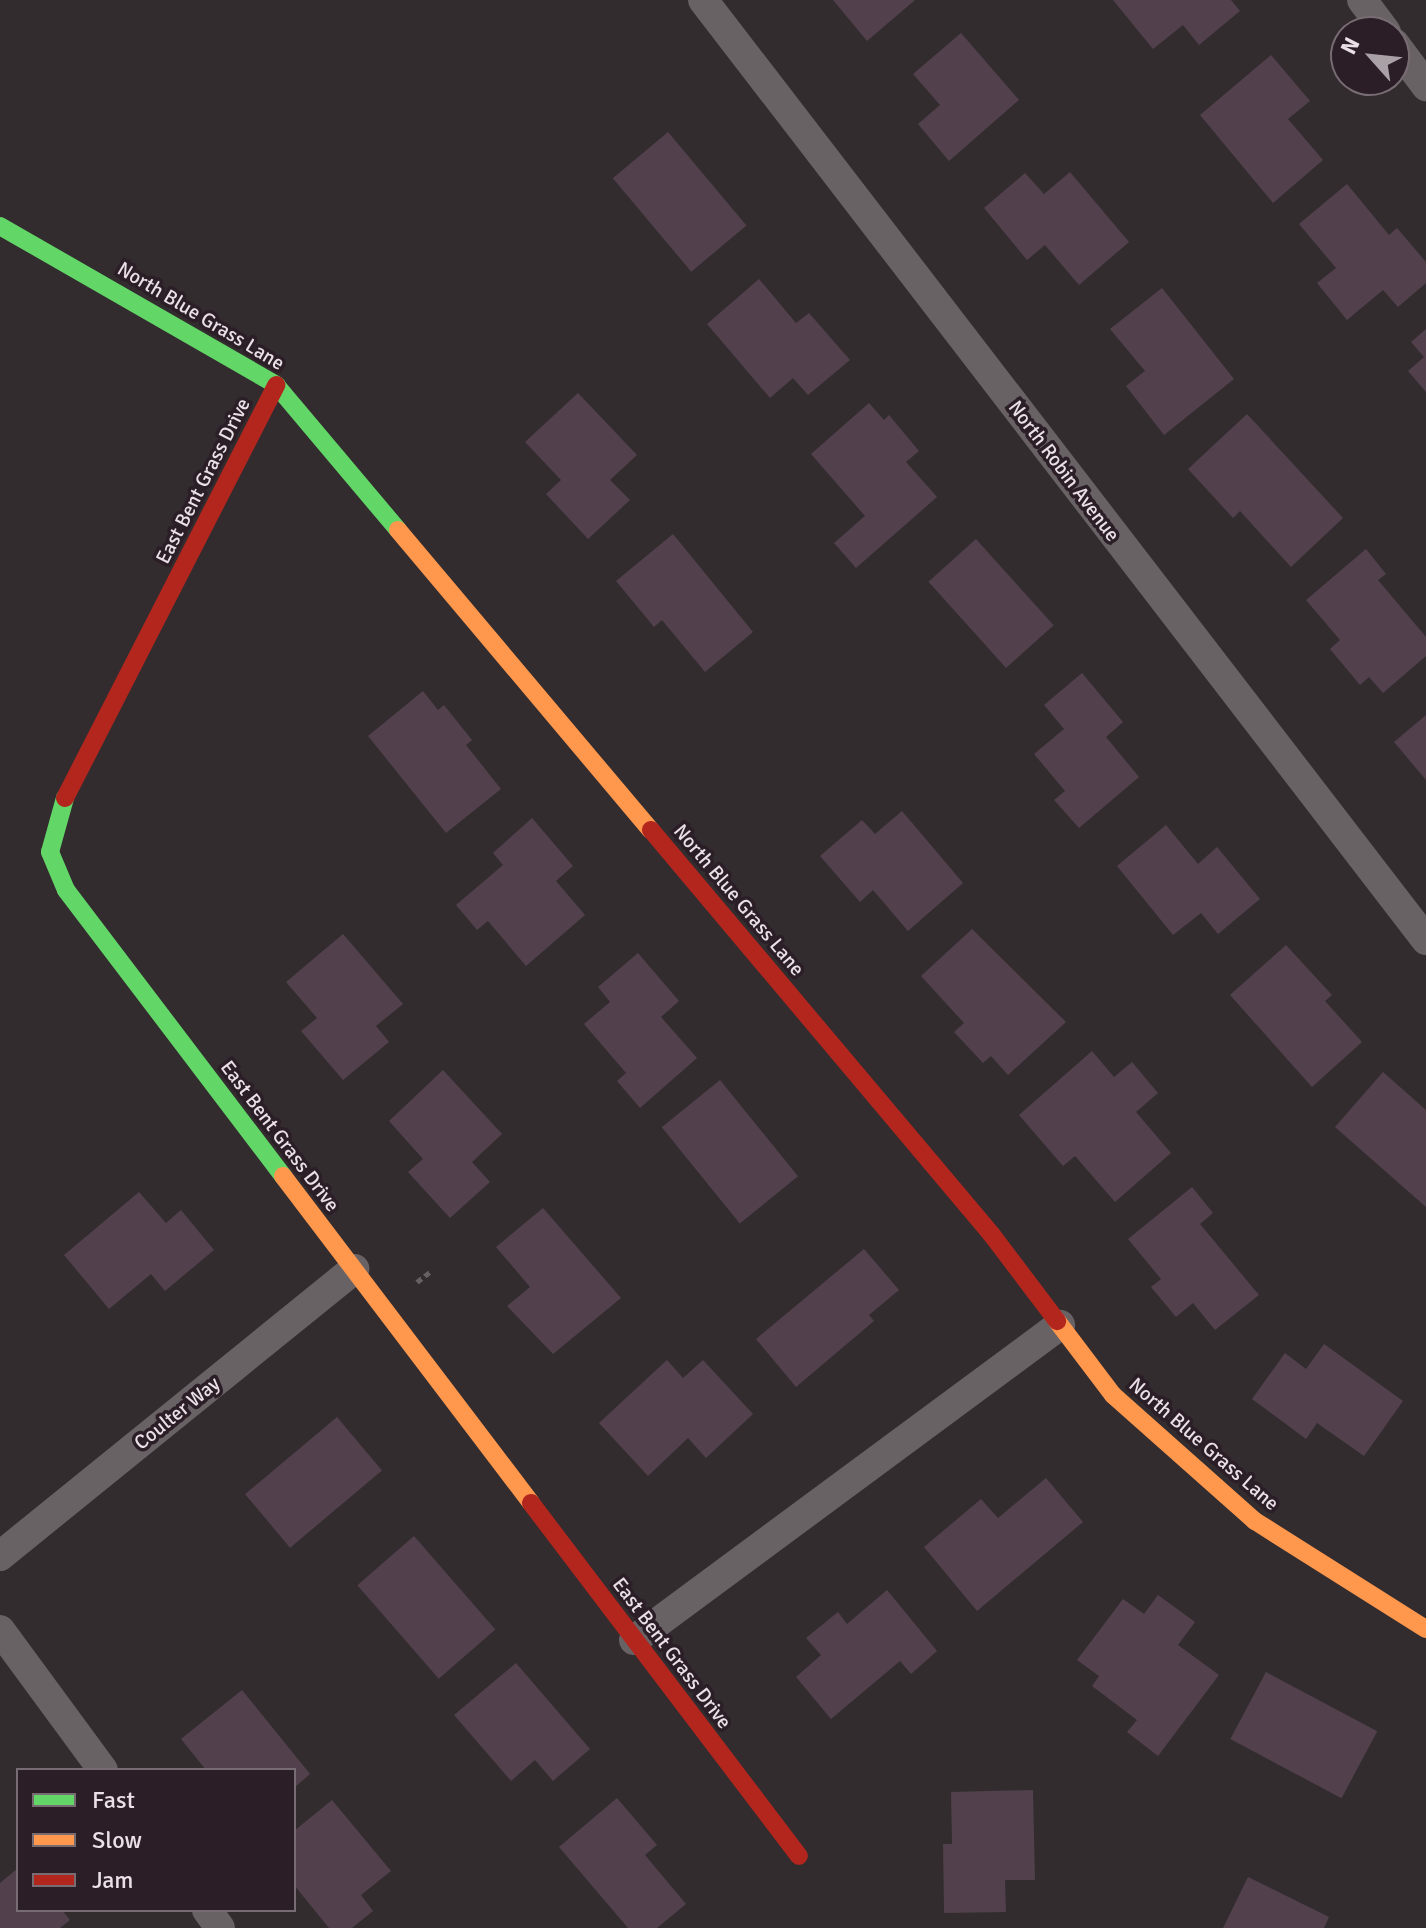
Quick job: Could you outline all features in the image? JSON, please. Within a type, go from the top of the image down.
[{"type":"street","name":"North Robin Avenue","points":[[703,0],[1426,940]]},
{"type":"street","points":[[1410,64],[1426,86]]},
{"type":"street","name":"North Blue Grass Lane","points":[[0,226],[276,385],[992,1235],[1113,1395],[1255,1521],[1426,1629]]},
{"type":"street","name":"East Bent Grass Drive","points":[[276,385],[60,808],[50,852],[66,890],[799,1856]]},
{"type":"street","name":"Coulter Way","points":[[0,1556],[354,1269]]},
{"type":"street","points":[[634,1640],[1060,1325]]},
{"type":"street","points":[[0,1630],[102,1768]]},
{"type":"path","points":[[417,1282],[430,1272]]},
{"type":"building","points":[[833,0],[915,0],[867,41]]},
{"type":"building","points":[[1113,0],[1231,0],[1240,11],[1199,45],[1183,25],[1153,49]]},
{"type":"building","points":[[961,33],[1019,100],[949,161],[918,124],[940,105],[913,74]]},
{"type":"building","points":[[1271,55],[1310,101],[1288,119],[1323,160],[1273,203],[1200,115]]},
{"type":"building","points":[[668,132],[746,225],[691,272],[613,178]]},
{"type":"building","points":[[1070,172],[1129,242],[1079,285],[1045,245],[1027,260],[984,208],[1025,173],[1044,194]]},
{"type":"building","points":[[1347,184],[1389,235],[1397,228],[1426,262],[1426,283],[1398,307],[1383,290],[1347,320],[1317,283],[1336,268],[1299,224]]},
{"type":"building","points":[[759,279],[796,323],[809,313],[850,360],[808,395],[793,378],[770,398],[707,324]]},
{"type":"building","points":[[1162,288],[1234,379],[1164,435],[1126,386],[1145,371],[1110,329]]},
{"type":"building","points":[[1426,329],[1426,392],[1408,371],[1424,357],[1411,342]]},
{"type":"building","points":[[578,393],[637,455],[610,480],[630,500],[588,539],[546,494],[561,480],[525,442]]},
{"type":"building","points":[[869,403],[884,420],[889,415],[919,451],[906,462],[937,497],[856,568],[834,543],[865,516],[811,454]]},
{"type":"building","points":[[1247,414],[1343,518],[1291,567],[1240,511],[1233,518],[1188,469]]},
{"type":"building","points":[[673,534],[753,632],[705,672],[662,620],[654,627],[616,581]]},
{"type":"building","points":[[976,539],[1054,625],[1006,668],[928,582]]},
{"type":"building","points":[[1366,549],[1386,574],[1378,580],[1426,637],[1426,656],[1383,693],[1369,677],[1360,685],[1330,649],[1340,640],[1306,600]]},
{"type":"building","points":[[1082,673],[1123,722],[1106,737],[1139,777],[1079,828],[1054,800],[1065,791],[1034,754],[1064,729],[1044,705]]},
{"type":"building","points":[[423,691],[438,710],[444,705],[472,740],[466,745],[501,789],[446,833],[368,736]]},
{"type":"building","points":[[1426,715],[1426,780],[1394,742]]},
{"type":"building","points":[[902,811],[963,883],[908,931],[873,890],[860,902],[820,856],[862,820],[875,834]]},
{"type":"building","points":[[532,818],[573,866],[556,881],[585,915],[526,966],[488,921],[477,930],[456,905],[503,865],[493,853]]},
{"type":"building","points":[[1166,825],[1198,864],[1217,847],[1260,899],[1218,934],[1201,913],[1173,935],[1117,866]]},
{"type":"building","points":[[972,929],[1066,1022],[1008,1075],[991,1056],[983,1063],[954,1032],[964,1023],[921,976]]},
{"type":"building","points":[[343,934],[403,1004],[376,1026],[389,1042],[343,1080],[301,1031],[317,1018],[286,982]]},
{"type":"building","points":[[1286,945],[1332,995],[1325,1001],[1362,1042],[1312,1087],[1230,995]]},
{"type":"building","points":[[638,953],[679,1001],[661,1017],[697,1058],[640,1108],[617,1081],[626,1073],[584,1024],[610,1002],[598,987]]},
{"type":"building","points":[[1092,1051],[1114,1077],[1132,1062],[1158,1093],[1136,1112],[1171,1153],[1115,1202],[1075,1156],[1063,1166],[1019,1115]]},
{"type":"building","points":[[443,1070],[502,1134],[472,1162],[490,1182],[450,1218],[408,1172],[423,1159],[389,1121]]},
{"type":"building","points":[[1383,1072],[1426,1110],[1426,1207],[1335,1127]]},
{"type":"building","points":[[720,1080],[798,1176],[740,1224],[662,1127]]},
{"type":"building","points":[[1192,1187],[1213,1213],[1200,1224],[1259,1295],[1215,1330],[1193,1303],[1176,1317],[1151,1287],[1161,1279],[1128,1239]]},
{"type":"building","points":[[139,1192],[166,1223],[181,1210],[214,1250],[165,1291],[151,1274],[109,1309],[64,1255]]},
{"type":"building","points":[[543,1208],[621,1298],[553,1354],[507,1306],[530,1287],[496,1247]]},
{"type":"building","points":[[864,1249],[899,1290],[869,1315],[874,1321],[796,1387],[756,1339]]},
{"type":"building","points":[[1324,1344],[1403,1401],[1364,1456],[1317,1423],[1306,1439],[1252,1399],[1285,1353],[1306,1369]]},
{"type":"building","points":[[667,1360],[683,1378],[703,1360],[753,1414],[706,1458],[688,1438],[648,1476],[599,1423]]},
{"type":"building","points":[[337,1417],[382,1471],[290,1548],[245,1494]]},
{"type":"building","points":[[1046,1478],[1083,1522],[977,1611],[924,1547],[981,1499],[998,1518]]},
{"type":"building","points":[[414,1536],[495,1630],[439,1679],[357,1585]]},
{"type":"building","points":[[887,1590],[937,1651],[911,1674],[900,1661],[831,1719],[796,1677],[821,1655],[806,1638],[838,1612],[847,1624]]},
{"type":"building","points":[[1158,1595],[1195,1622],[1178,1645],[1219,1675],[1158,1756],[1127,1732],[1137,1720],[1092,1686],[1099,1676],[1077,1660],[1123,1599],[1144,1614]]},
{"type":"building","points":[[516,1663],[590,1749],[553,1781],[535,1760],[511,1781],[454,1715]]},
{"type":"building","points":[[1266,1672],[1377,1731],[1342,1798],[1230,1739]]},
{"type":"building","points":[[242,1690],[310,1774],[296,1786],[296,1768],[204,1768],[181,1739]]},
{"type":"building","points":[[1033,1790],[1035,1880],[1005,1880],[1006,1912],[944,1913],[943,1844],[952,1844],[951,1792]]},
{"type":"building","points":[[617,1798],[657,1845],[645,1855],[686,1904],[657,1928],[628,1928],[559,1847]]},
{"type":"building","points":[[332,1800],[391,1871],[361,1895],[373,1911],[352,1928],[329,1928],[296,1887],[296,1829]]},
{"type":"building","points":[[16,1870],[16,1912],[64,1912],[70,1920],[60,1928],[0,1928],[0,1883]]},
{"type":"building","points":[[1248,1877],[1329,1917],[1324,1928],[1223,1928]]},
{"type":"traffic: fast","points":[[0,226],[276,385],[398,530]]},
{"type":"traffic: fast","points":[[65,798],[50,852],[66,890],[283,1176]]},
{"type":"traffic: slow","points":[[398,530],[651,830]]},
{"type":"traffic: slow","points":[[283,1176],[531,1503]]},
{"type":"traffic: slow","points":[[1057,1321],[1113,1395],[1255,1521],[1426,1629]]},
{"type":"traffic: jam","points":[[65,798],[276,385]]},
{"type":"traffic: jam","points":[[651,830],[992,1235],[1057,1321]]},
{"type":"traffic: jam","points":[[531,1503],[799,1856]]}]
